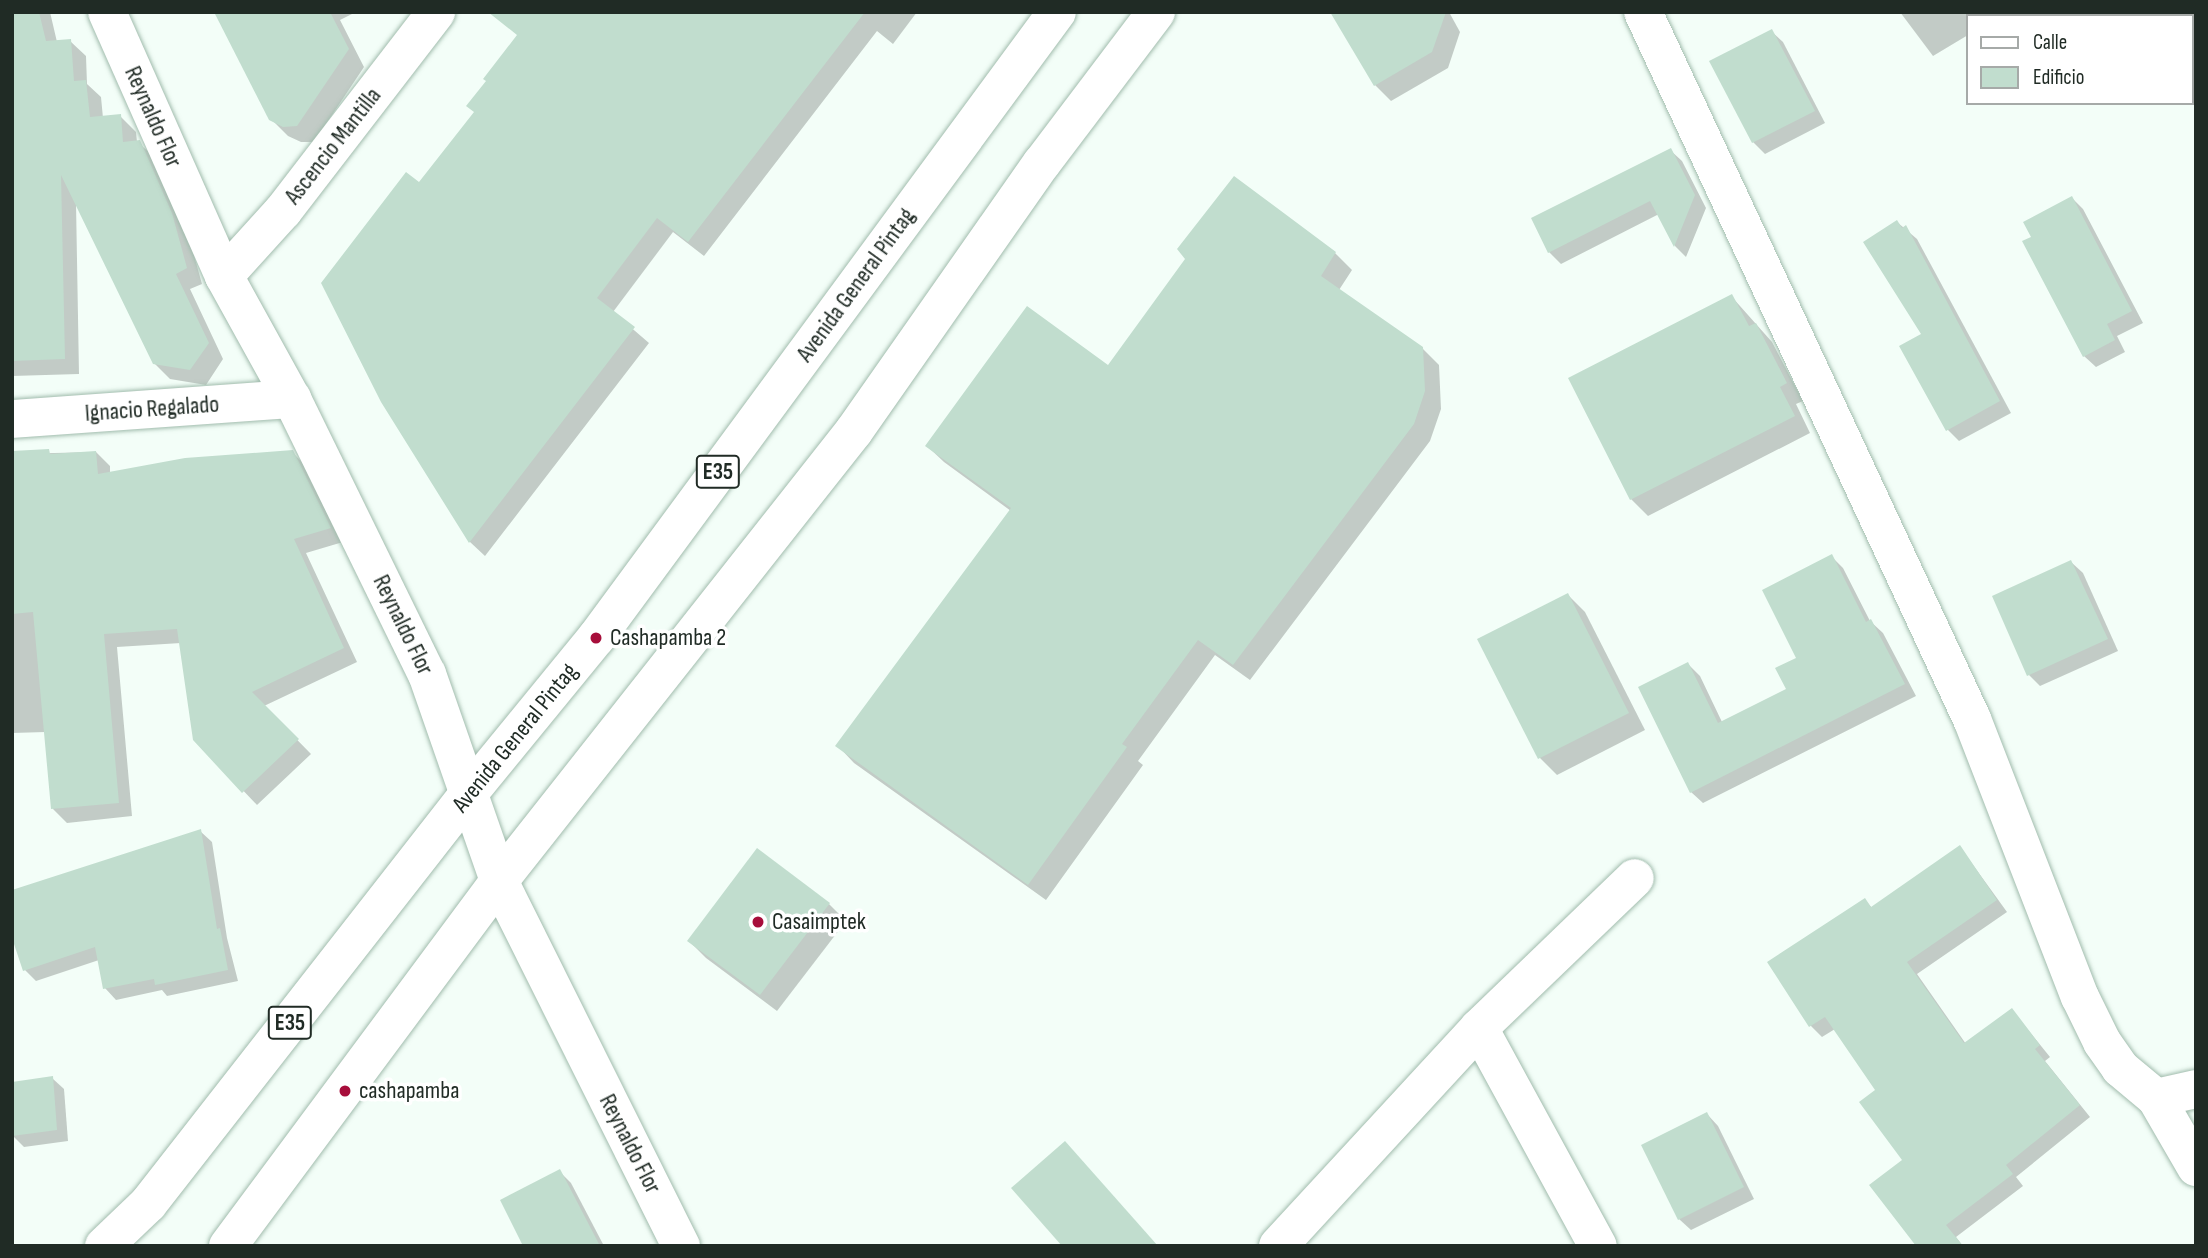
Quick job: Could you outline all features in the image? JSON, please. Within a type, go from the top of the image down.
[{"type":"main road","name":"Reynaldo Flor","points":[[107,12],[224,276],[292,399],[427,674],[499,881],[681,1246]]},
{"type":"main road","name":"Ascencio Mantilla","points":[[224,276],[283,211],[436,12]]},
{"type":"main road","name":"Avenida General Pintag","points":[[104,1246],[148,1204],[469,793],[596,638],[1057,12]]},
{"type":"main road","points":[[228,1246],[499,881],[854,431],[1042,163],[1156,12]]},
{"type":"main road","points":[[1643,12],[1972,719],[2080,997],[2102,1042],[2120,1068],[2156,1098],[2196,1167]]},
{"type":"main road","name":"Ignacio Regalado","points":[[12,419],[292,399]]},
{"type":"main road","points":[[1278,1246],[1479,1028],[1635,878]]},
{"type":"main road","points":[[1479,1028],[1598,1246]]},
{"type":"main road","points":[[2156,1098],[2196,1089]]},
{"type":"building","points":[[12,12],[39,12],[46,41],[71,39],[74,81],[86,80],[90,117],[121,114],[123,142],[140,140],[172,213],[187,268],[176,274],[209,343],[190,370],[153,364],[61,175],[65,359],[12,361]]},
{"type":"building","points":[[214,12],[330,12],[349,49],[297,126],[283,127],[269,120]]},
{"type":"building","points":[[488,12],[865,12],[688,242],[657,218],[597,298],[635,327],[469,543],[381,402],[321,283],[406,172],[419,182],[474,112],[466,106],[517,35]]},
{"type":"building","points":[[1330,12],[1446,12],[1432,52],[1374,86]]},
{"type":"building","points":[[1772,29],[1815,111],[1752,143],[1709,61]]},
{"type":"building","points":[[1671,148],[1695,195],[1674,247],[1650,201],[1548,253],[1531,218]]},
{"type":"building","points":[[1234,176],[1336,252],[1321,276],[1423,347],[1425,391],[1414,424],[1233,665],[1198,640],[1122,744],[1127,747],[1028,885],[835,746],[1011,508],[925,446],[1027,306],[1108,365],[1185,259],[1177,249]]},
{"type":"building","points":[[2072,196],[2132,311],[2107,324],[2115,340],[2083,357],[2022,241],[2031,237],[2023,222]]},
{"type":"building","points":[[1897,220],[1902,228],[1906,225],[2000,401],[1946,431],[1899,346],[1921,334],[1863,242]]},
{"type":"building","points":[[1732,294],[1749,326],[1756,323],[1787,383],[1780,387],[1795,416],[1630,500],[1568,378]]},
{"type":"building","points":[[49,449],[50,454],[96,451],[98,474],[185,458],[293,450],[331,528],[294,539],[344,648],[252,692],[299,739],[242,793],[193,740],[177,629],[104,634],[119,803],[51,809],[33,612],[12,614],[12,451]]},
{"type":"building","points":[[1832,554],[1866,622],[1871,619],[1905,684],[1690,793],[1638,687],[1688,662],[1718,723],[1786,689],[1775,668],[1796,658],[1762,590]]},
{"type":"building","points":[[2071,560],[2108,639],[2027,676],[1992,596]]},
{"type":"building","points":[[1568,593],[1629,713],[1538,759],[1477,639]]},
{"type":"building","points":[[201,829],[217,929],[220,928],[228,970],[155,985],[154,979],[103,989],[95,947],[23,971],[12,938],[12,890]]},
{"type":"building","points":[[1960,845],[1997,900],[1907,962],[1964,1043],[2012,1008],[2040,1045],[2035,1049],[2080,1105],[2006,1165],[2013,1174],[1946,1225],[1963,1246],[1916,1246],[1869,1185],[1902,1160],[1859,1102],[1875,1090],[1825,1017],[1809,1027],[1767,962],[1865,898],[1871,907]]},
{"type":"building","name":"Casaimptek","points":[[757,848],[830,903],[760,995],[687,941]]},
{"type":"building","points":[[53,1076],[57,1130],[12,1136],[12,1082]]},
{"type":"building","points":[[1707,1112],[1744,1187],[1678,1220],[1641,1145]]},
{"type":"building","points":[[1065,1141],[1158,1246],[1062,1246],[1011,1188]]},
{"type":"building","points":[[560,1169],[600,1246],[523,1246],[500,1200]]},
{"type":"place","name":"Cashapamba 2","points":[[596,638]]},
{"type":"place","name":"Casaimptek","points":[[758,922]]},
{"type":"place","name":"cashapamba","points":[[345,1091]]}]
